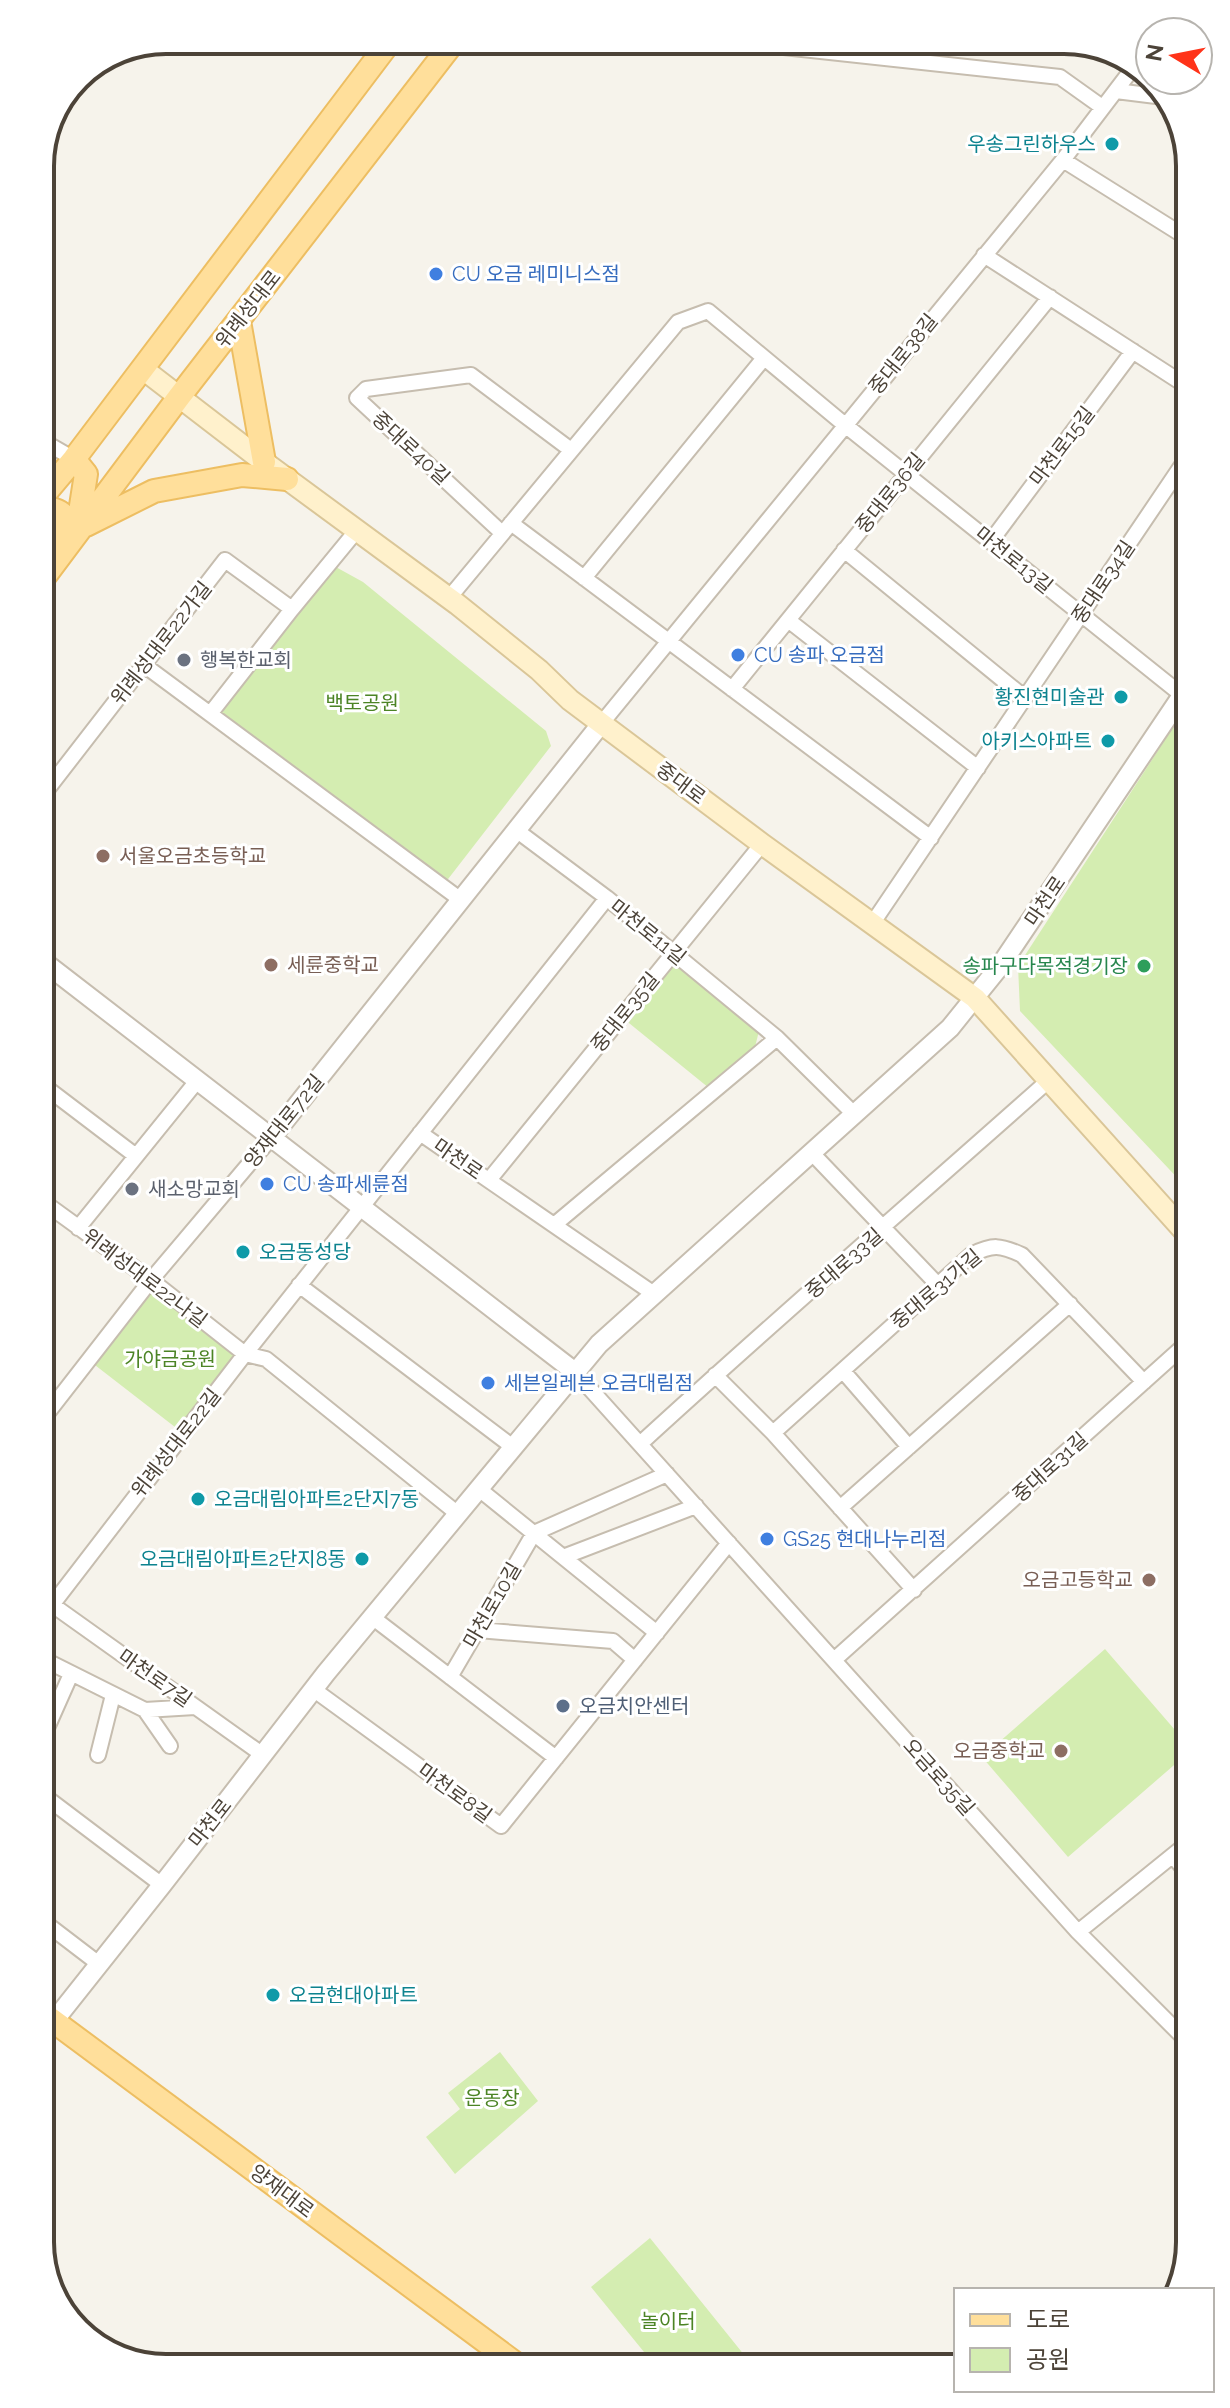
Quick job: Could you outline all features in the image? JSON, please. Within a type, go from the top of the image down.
[{"type":"main road","points":[[54,483],[380,54]]},
{"type":"main road","name":"위례성대로","points":[[54,564],[444,54]]},
{"type":"main road","points":[[239,321],[264,462]]},
{"type":"main road","name":"중대로","points":[[143,369],[449,598],[601,724],[975,998],[1176,1222]]},
{"type":"main road","points":[[74,459],[86,474],[84,499],[74,537]]},
{"type":"main road","points":[[74,537],[154,491],[242,475],[287,479]]},
{"type":"main road","points":[[54,509],[64,514],[66,529],[74,537]]},
{"type":"main road","name":"양재대로","points":[[54,2025],[502,2354]]},
{"type":"street","points":[[847,54],[1060,77],[1102,107]]},
{"type":"street","name":"중대로38길","points":[[601,724],[1063,160],[1128,75]]},
{"type":"street","points":[[1118,88],[1150,94]]},
{"type":"street","points":[[1063,160],[1176,231]]},
{"type":"street","points":[[984,255],[1176,379]]},
{"type":"street","name":"중대로36길","points":[[732,689],[1050,297]]},
{"type":"street","points":[[449,598],[678,322],[708,311],[845,425]]},
{"type":"street","name":"마천로15길","points":[[991,541],[1133,351]]},
{"type":"street","points":[[584,578],[764,358]]},
{"type":"street","name":"중대로40길","points":[[506,528],[357,398],[366,389],[471,375],[571,450]]},
{"type":"street","name":"마천로13길","points":[[845,425],[1176,689]]},
{"type":"street","points":[[54,447],[74,459]]},
{"type":"street","name":"중대로34길","points":[[872,924],[1176,474]]},
{"type":"street","points":[[506,528],[584,578],[931,838]]},
{"type":"street","points":[[210,714],[357,530]]},
{"type":"street","points":[[844,550],[1025,698]]},
{"type":"street","name":"위례성대로22가길","points":[[54,781],[225,560],[292,609]]},
{"type":"street","points":[[788,620],[978,768]]},
{"type":"street","points":[[144,665],[461,900]]},
{"type":"street","name":"마천로","points":[[54,2017],[162,1885],[313,1689],[599,1344],[950,1028],[1000,966],[1176,705]]},
{"type":"street","name":"양재대로72길","points":[[54,1405],[151,1280],[271,1138],[601,724]]},
{"type":"street","name":"마천로11길","points":[[516,830],[607,898],[777,1038],[854,1114]]},
{"type":"street","name":"중대로35길","points":[[489,1180],[762,844]]},
{"type":"street","name":"위례성대로22길","points":[[54,1597],[607,898]]},
{"type":"street","points":[[54,970],[575,1372]]},
{"type":"street","points":[[554,1225],[777,1038]]},
{"type":"street","points":[[78,1228],[197,1081]]},
{"type":"street","name":"중대로33길","points":[[640,1444],[1048,1081]]},
{"type":"street","points":[[54,1094],[136,1156]]},
{"type":"street","name":"마천로","points":[[420,1133],[654,1294]]},
{"type":"street","points":[[811,1152],[938,1285]]},
{"type":"street","name":"위례성대로22나길","points":[[54,1210],[151,1280],[245,1354]]},
{"type":"street","name":"중대로31가길","points":[[773,1433],[971,1255],[988,1246],[1004,1247],[1022,1255],[1144,1382]]},
{"type":"street","points":[[299,1285],[513,1447]]},
{"type":"street","points":[[840,1508],[1070,1304]]},
{"type":"street","name":"중대로31길","points":[[834,1660],[1176,1353]]},
{"type":"street","points":[[245,1354],[266,1359],[458,1514]]},
{"type":"street","points":[[843,1371],[909,1447]]},
{"type":"street","name":"오금로35길","points":[[575,1372],[1078,1932],[1176,2030]]},
{"type":"street","points":[[715,1375],[773,1433],[914,1590]]},
{"type":"street","points":[[534,1533],[667,1474]]},
{"type":"street","points":[[479,1489],[657,1633]]},
{"type":"street","points":[[563,1557],[696,1506]]},
{"type":"street","name":"마천로10길","points":[[450,1677],[534,1533]]},
{"type":"street","name":"마천로8길","points":[[313,1689],[501,1826],[729,1543]]},
{"type":"street","name":"마천로7길","points":[[54,1607],[263,1755]]},
{"type":"street","points":[[372,1617],[556,1758]]},
{"type":"street","points":[[478,1630],[613,1641],[635,1660]]},
{"type":"street","points":[[54,1665],[145,1710],[195,1707]]},
{"type":"street","points":[[54,1712],[71,1674]]},
{"type":"street","points":[[98,1755],[113,1695]]},
{"type":"street","points":[[145,1710],[170,1746]]},
{"type":"street","points":[[54,1803],[162,1885]]},
{"type":"street","points":[[1078,1932],[1176,1853]]},
{"type":"street","points":[[1173,1856],[1176,1860]]},
{"type":"street","points":[[54,1930],[99,1964]]},
{"type":"green space","name":"백토공원","points":[[334,566],[363,582],[546,731],[551,746],[445,883],[217,713]]},
{"type":"green space","points":[[1176,723],[1176,1176],[1020,1011],[1018,966]]},
{"type":"green space","points":[[672,959],[759,1031],[755,1047],[709,1088],[624,1019]]},
{"type":"green space","name":"가야금공원","points":[[151,1280],[245,1354],[184,1434],[91,1362]]},
{"type":"green space","points":[[1105,1649],[1176,1731],[1176,1763],[1068,1857],[982,1757]]},
{"type":"green space","name":"운동장","points":[[500,2052],[538,2101],[455,2174],[426,2137],[460,2109],[448,2093]]},
{"type":"green space","name":"놀이터","points":[[650,2238],[743,2354],[646,2354],[591,2287]]},
{"type":"place","name":"우송그린하우스","points":[[1112,144]]},
{"type":"place","name":"CU 오금 레미니스점","points":[[436,274]]},
{"type":"place","name":"CU 송파 오금점","points":[[738,655]]},
{"type":"place","name":"행복한교회","points":[[184,660]]},
{"type":"place","name":"황진현미술관","points":[[1121,697]]},
{"type":"place","name":"아키스아파트","points":[[1108,741]]},
{"type":"place","name":"서울오금초등학교","points":[[103,856]]},
{"type":"place","name":"세륜중학교","points":[[271,965]]},
{"type":"place","name":"송파구다목적경기장","points":[[1144,966]]},
{"type":"place","name":"CU 송파세륜점","points":[[267,1184]]},
{"type":"place","name":"새소망교회","points":[[132,1189]]},
{"type":"place","name":"오금동성당","points":[[243,1252]]},
{"type":"place","name":"세븐일레븐 오금대림점","points":[[488,1383]]},
{"type":"place","name":"오금대림아파트2단지7동","points":[[198,1499]]},
{"type":"place","name":"GS25 현대나누리점","points":[[767,1539]]},
{"type":"place","name":"오금대림아파트2단지8동","points":[[362,1559]]},
{"type":"place","name":"오금고등학교","points":[[1149,1580]]},
{"type":"place","name":"오금치안센터","points":[[563,1706]]},
{"type":"place","name":"오금중학교","points":[[1061,1751]]},
{"type":"place","name":"오금현대아파트","points":[[273,1995]]}]
